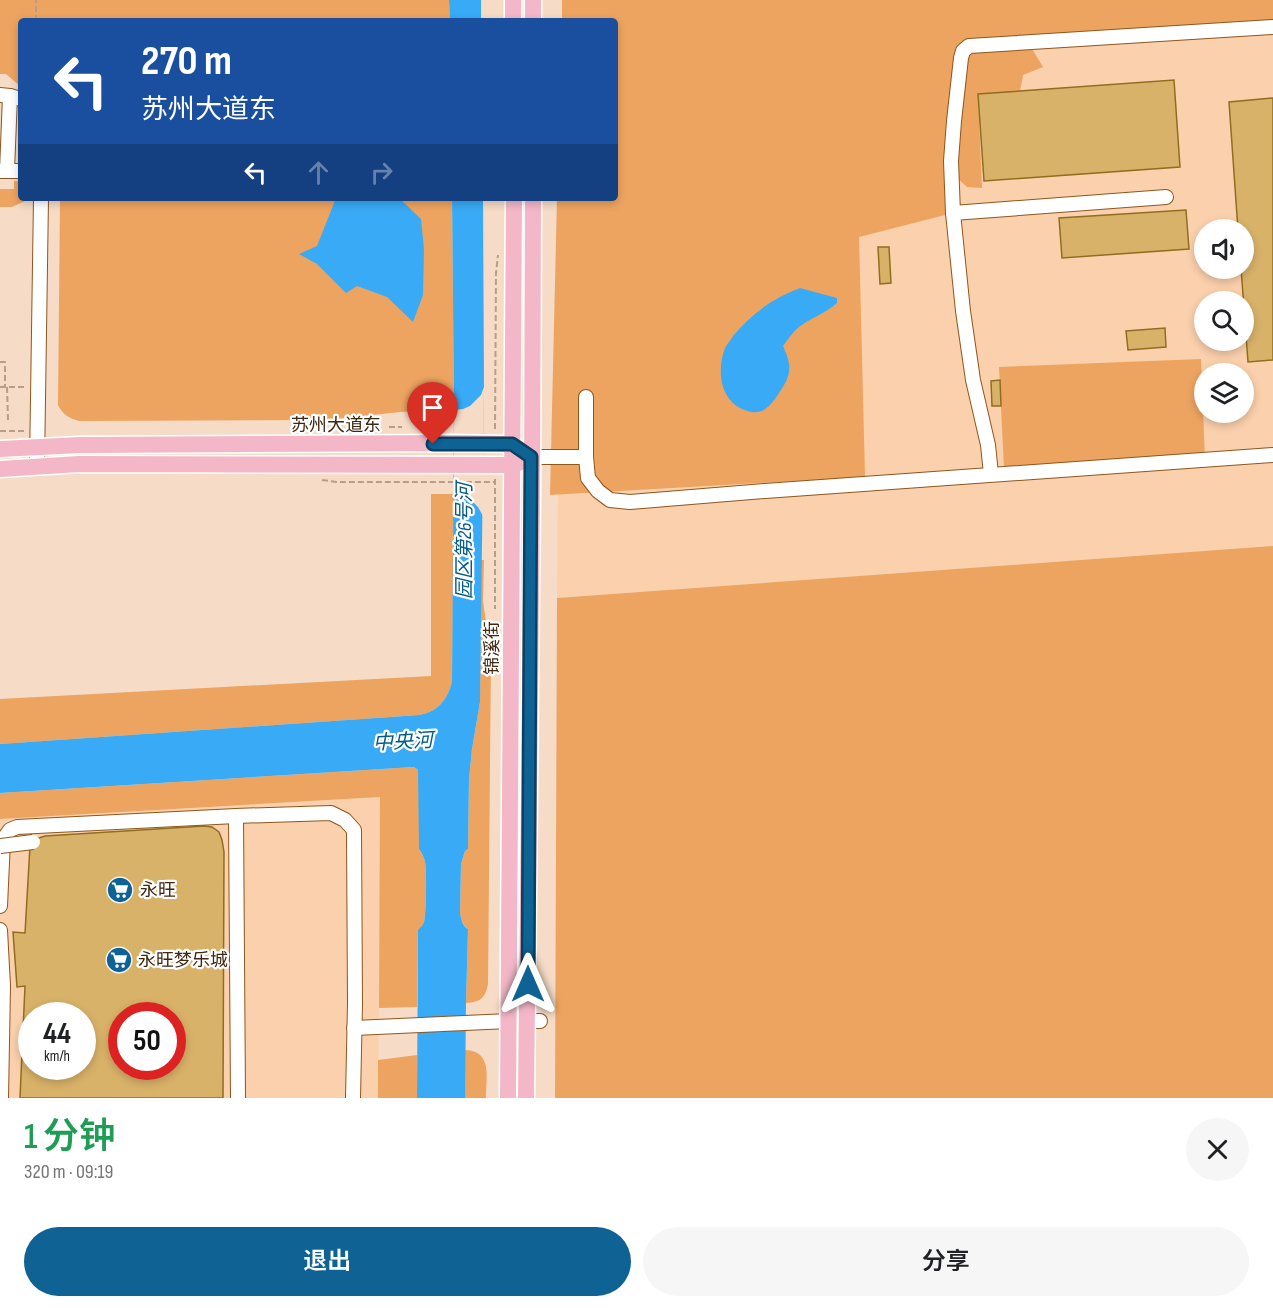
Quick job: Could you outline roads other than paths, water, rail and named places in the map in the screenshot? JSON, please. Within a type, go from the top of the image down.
[{"type":"main road","points":[[513,0],[513,18]]},
{"type":"main road","points":[[533,0],[533,18]]},
{"type":"main road","name":"锦溪街","points":[[508,1098],[514,201]]},
{"type":"main road","points":[[526,1098],[534,1021],[531,457],[533,201]]},
{"type":"main road","points":[[512,444],[531,457]]},
{"type":"main road","name":"苏州大道东","points":[[0,449],[80,445],[512,444]]},
{"type":"main road","points":[[0,469],[79,464],[513,465],[531,457]]},
{"type":"lane","points":[[991,474],[988,446],[973,380],[953,213],[951,161],[963,51],[969,46],[1273,27]]},
{"type":"lane","points":[[9,171],[10,97]]},
{"type":"lane","points":[[953,213],[1166,197]]},
{"type":"lane","points":[[37,466],[41,201]]},
{"type":"lane","points":[[586,397],[588,478],[598,491],[610,500],[630,502],[765,490],[1273,455]]},
{"type":"lane","points":[[531,457],[586,457]]},
{"type":"lane","points":[[0,906],[3,840],[10,830],[17,827],[331,813],[345,820],[354,830],[353,1098]]},
{"type":"lane","points":[[236,816],[237,1098]]},
{"type":"lane","points":[[0,846],[33,842]]},
{"type":"lane","points":[[0,930],[3,986],[1,1090]]},
{"type":"lane","points":[[354,1028],[534,1021]]},
{"type":"water","points":[[449,0],[481,0],[481,18],[450,18]]},
{"type":"water","points":[[335,201],[402,201],[421,219],[424,249],[423,295],[413,322],[387,297],[357,286],[346,293],[317,264],[299,254],[317,246]]},
{"type":"water","points":[[452,201],[483,201],[484,387],[480,702],[469,779],[468,849],[465,851],[461,864],[460,914],[463,925],[468,929],[465,1098],[417,1098],[418,930],[424,922],[426,883],[425,862],[419,849],[418,770],[414,767],[0,793],[0,744],[419,715],[437,708],[445,699],[452,681],[454,410]]},
{"type":"water","points":[[800,288],[837,298],[837,303],[799,327],[783,346],[789,370],[776,398],[764,410],[758,412],[742,409],[734,404],[724,390],[721,365],[725,348],[740,328],[755,314],[772,302]]},
{"type":"place","name":"永旺","points":[[120,890]]},
{"type":"place","name":"永旺梦乐城","points":[[119,960]]},
{"type":"water label","name":"园区第26号河","points":[[465,541]]},
{"type":"water label","name":"中央河","points":[[403,742]]}]
